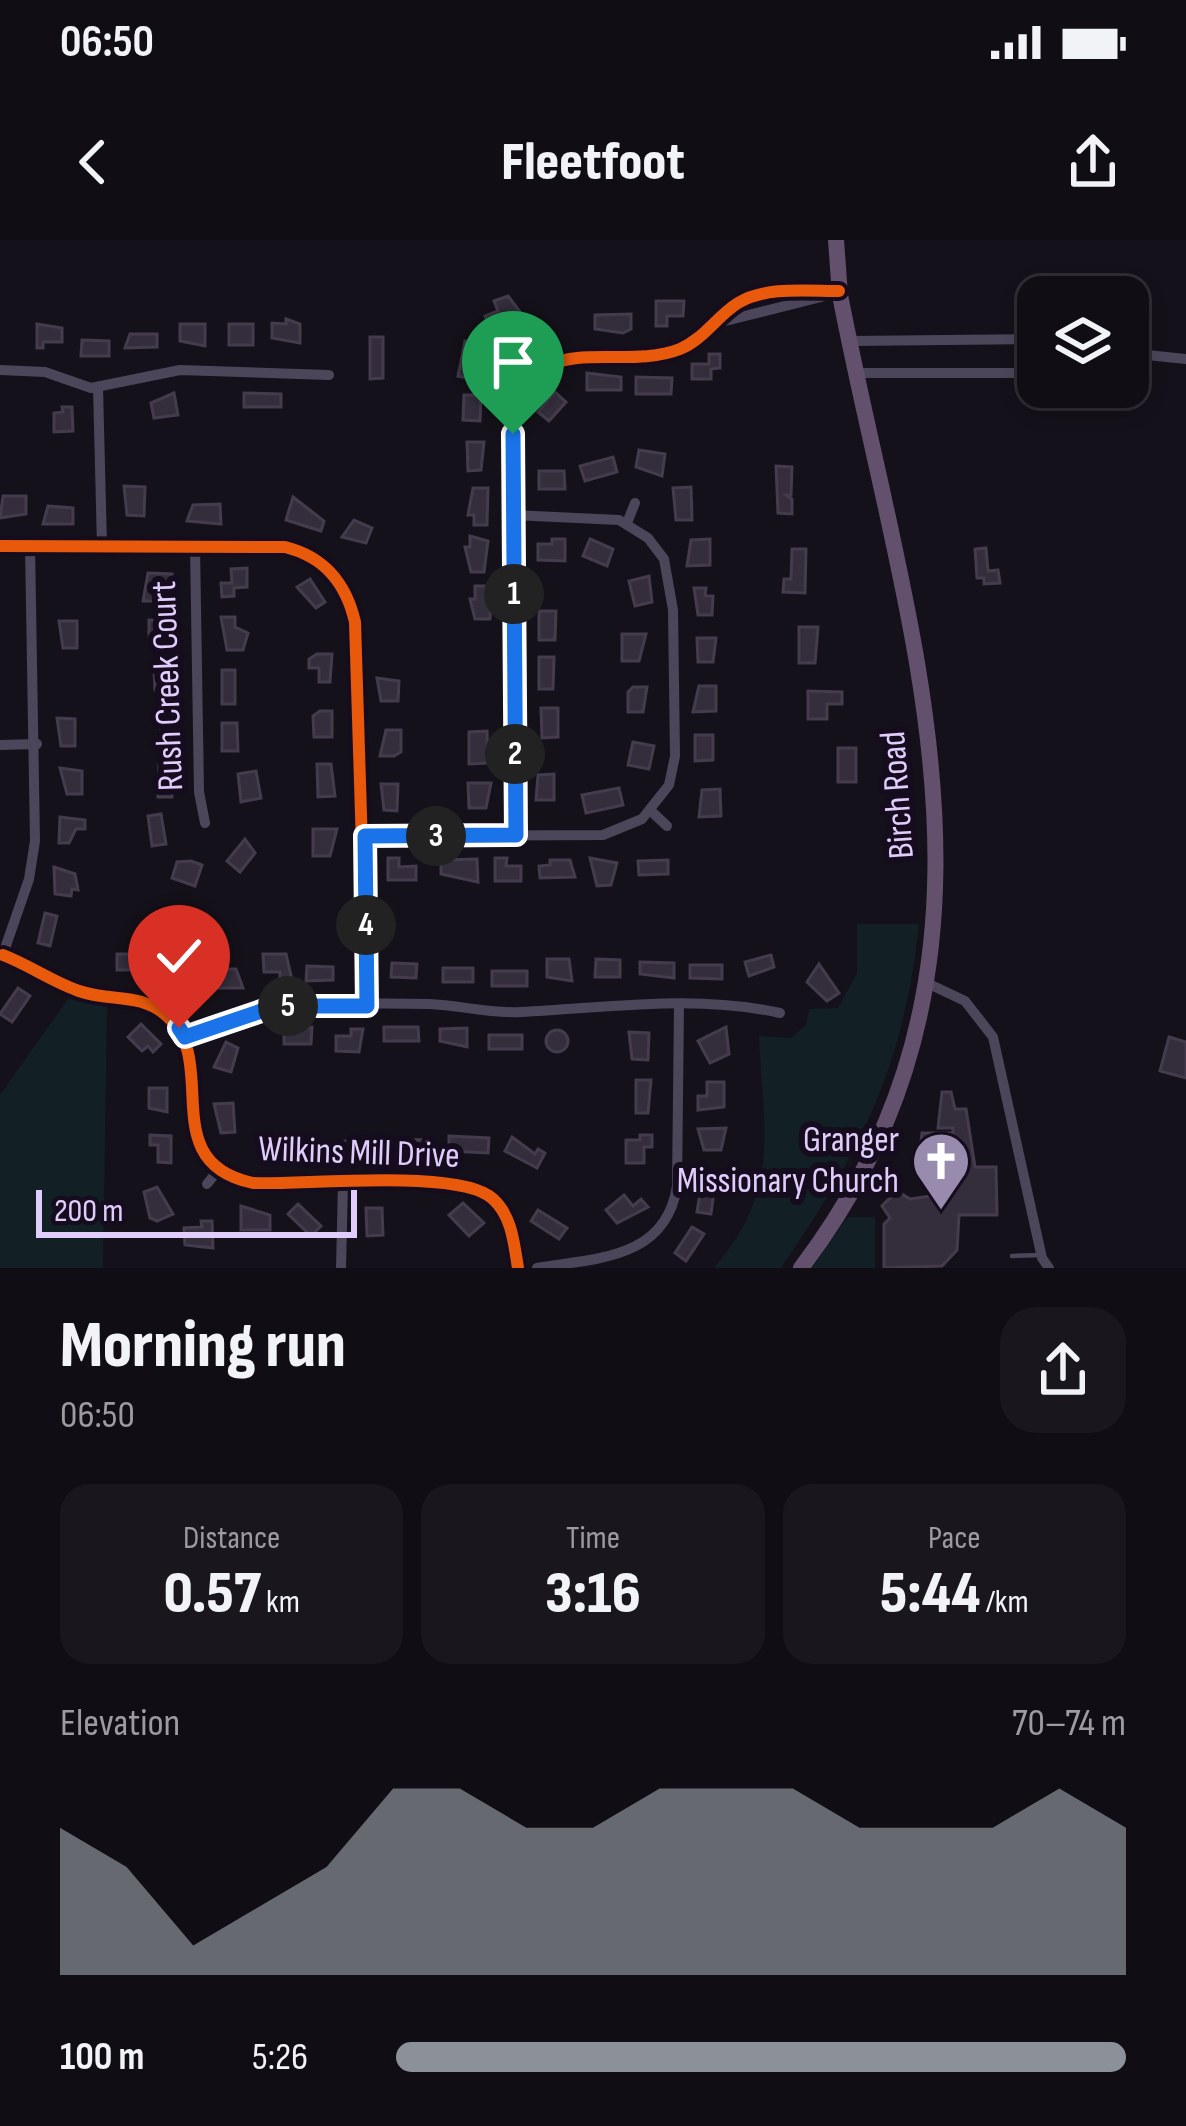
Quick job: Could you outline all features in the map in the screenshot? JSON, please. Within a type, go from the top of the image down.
[{"type":"main road","name":"Birch Road","points":[[801,1268],[842,1206],[880,1132],[914,1041],[927,983],[940,837],[934,766],[838,286],[836,240]]},
{"type":"street","points":[[516,835],[514,418],[536,377],[553,364],[585,353],[674,352],[739,303],[770,293],[838,286]]},
{"type":"street","points":[[717,323],[775,312],[838,286]]},
{"type":"street","points":[[770,293],[775,312]]},
{"type":"street","points":[[849,341],[1017,339]]},
{"type":"street","points":[[1149,357],[1186,358]]},
{"type":"street","points":[[520,361],[536,377]]},
{"type":"street","points":[[0,370],[45,372],[98,387],[180,370],[329,376]]},
{"type":"street","points":[[855,373],[1017,373]]},
{"type":"street","points":[[98,387],[102,546]]},
{"type":"street","points":[[627,523],[635,503]]},
{"type":"street","points":[[365,836],[611,833],[651,812],[673,773],[669,568],[648,538],[627,523],[594,516],[513,515]]},
{"type":"street","points":[[0,546],[285,547],[325,565],[352,607],[356,777],[365,836],[367,1006]]},
{"type":"street","points":[[30,546],[37,744],[32,866],[2,958],[74,989],[141,1000],[168,1016],[185,1037],[276,1006],[429,1004],[504,1012],[679,1004],[779,1013]]},
{"type":"street","name":"Rush Creek Court","points":[[195,546],[199,792],[205,823]]},
{"type":"street","points":[[0,745],[37,744]]},
{"type":"street","points":[[651,812],[667,826]]},
{"type":"street","points":[[927,983],[965,1001],[993,1037],[1042,1256],[1049,1268]]},
{"type":"street","points":[[537,1268],[632,1250],[654,1236],[671,1212],[677,1186],[679,1004]]},
{"type":"street","name":"Wilkins Mill Drive","points":[[185,1037],[195,1132],[220,1169],[253,1183],[460,1181],[495,1200],[506,1215],[518,1268]]},
{"type":"street","name":"Wilkins Mill Drive","points":[[207,1184],[220,1169]]},
{"type":"street","points":[[341,1268],[343,1183]]},
{"type":"street","name":"Wilkins Mill Drive","points":[[495,1200],[508,1189]]},
{"type":"lane","points":[[1012,1256],[1042,1256]]},
{"type":"shaded area","points":[[857,924],[919,924],[902,1022],[874,1106],[834,1185],[781,1268],[714,1268],[736,1239],[759,1185],[764,1130],[759,1036],[791,1038],[806,1025],[809,1009],[838,1008],[857,973]]},
{"type":"shaded area","points":[[68,999],[107,1007],[103,1268],[0,1268],[0,1095]]},
{"type":"shaded area","points":[[848,1217],[875,1217],[875,1268],[812,1268]]},
{"type":"building","points":[[508,296],[524,317],[490,328],[485,316],[498,311],[494,301]]},
{"type":"building","points":[[656,301],[684,301],[683,316],[667,316],[667,326],[656,326]]},
{"type":"building","points":[[631,314],[631,329],[623,333],[595,329],[595,315]]},
{"type":"building","points":[[286,319],[300,324],[300,343],[272,338],[272,323],[286,324]]},
{"type":"building","points":[[37,324],[62,328],[62,342],[43,342],[43,348],[37,348]]},
{"type":"building","points":[[180,324],[205,324],[205,346],[180,341]]},
{"type":"building","points":[[229,324],[253,324],[253,345],[229,345]]},
{"type":"building","points":[[130,334],[157,334],[157,347],[125,348]]},
{"type":"building","points":[[370,337],[383,337],[383,378],[370,379]]},
{"type":"building","points":[[82,340],[109,341],[109,356],[81,356]]},
{"type":"building","points":[[465,341],[479,344],[472,379],[458,376]]},
{"type":"building","points":[[709,354],[720,354],[720,368],[711,369],[711,379],[692,379],[692,364],[709,364]]},
{"type":"building","points":[[587,373],[621,377],[621,390],[587,390]]},
{"type":"building","points":[[636,377],[672,378],[671,394],[636,394]]},
{"type":"building","points":[[555,392],[566,402],[549,421],[538,412]]},
{"type":"building","points":[[174,393],[178,415],[154,418],[151,403]]},
{"type":"building","points":[[244,393],[281,394],[281,407],[244,407]]},
{"type":"building","points":[[464,395],[481,395],[480,421],[463,420]]},
{"type":"building","points":[[62,407],[72,407],[73,431],[54,432],[54,413],[63,412]]},
{"type":"building","points":[[467,442],[484,442],[481,470],[468,471]]},
{"type":"building","points":[[639,450],[665,454],[662,476],[636,467]]},
{"type":"building","points":[[613,457],[617,472],[585,481],[580,466]]},
{"type":"building","points":[[776,466],[792,467],[791,495],[786,495],[792,499],[792,514],[778,513]]},
{"type":"building","points":[[539,471],[564,471],[565,489],[539,489]]},
{"type":"building","points":[[124,486],[145,487],[144,516],[127,515]]},
{"type":"building","points":[[691,487],[692,520],[676,520],[673,488]]},
{"type":"building","points":[[473,488],[488,488],[487,525],[474,525],[474,515],[468,515]]},
{"type":"building","points":[[3,496],[26,496],[26,514],[0,518]]},
{"type":"building","points":[[293,497],[324,521],[321,531],[286,520]]},
{"type":"building","points":[[220,504],[221,524],[187,521],[193,505]]},
{"type":"building","points":[[48,506],[73,508],[73,524],[43,524]]},
{"type":"building","points":[[354,520],[372,528],[366,543],[342,537]]},
{"type":"building","points":[[470,536],[488,541],[484,572],[471,572],[465,547],[470,547]]},
{"type":"building","points":[[552,539],[565,539],[565,561],[538,560],[538,544],[552,544]]},
{"type":"building","points":[[590,539],[613,549],[607,566],[583,556]]},
{"type":"building","points":[[710,539],[710,565],[687,566],[691,540]]},
{"type":"building","points":[[986,548],[988,571],[998,570],[1000,583],[984,584],[984,578],[977,578],[975,549]]},
{"type":"building","points":[[792,549],[806,549],[805,593],[783,592],[784,579],[791,579]]},
{"type":"building","points":[[247,568],[247,587],[234,588],[234,596],[222,597],[221,583],[232,583],[231,569]]},
{"type":"building","points":[[148,573],[172,574],[166,601],[143,601]]},
{"type":"building","points":[[649,576],[652,602],[635,606],[629,581]]},
{"type":"building","points":[[310,579],[325,602],[316,608],[297,587]]},
{"type":"building","points":[[475,586],[492,586],[490,619],[475,619],[470,599],[475,599]]},
{"type":"building","points":[[694,588],[706,588],[705,596],[713,596],[712,615],[698,615]]},
{"type":"building","points":[[539,611],[556,611],[555,640],[539,640]]},
{"type":"building","points":[[221,617],[235,617],[235,627],[248,633],[243,650],[227,650]]},
{"type":"building","points":[[149,620],[167,620],[171,645],[149,641]]},
{"type":"building","points":[[59,621],[77,621],[77,648],[63,648]]},
{"type":"building","points":[[799,627],[818,627],[815,663],[799,663]]},
{"type":"building","points":[[622,634],[646,634],[639,661],[622,661]]},
{"type":"building","points":[[697,638],[716,638],[713,662],[698,662]]},
{"type":"building","points":[[332,654],[330,682],[319,682],[319,668],[309,668],[309,659]]},
{"type":"building","points":[[539,657],[554,657],[553,689],[539,689]]},
{"type":"building","points":[[172,669],[172,694],[161,694],[155,690],[154,670]]},
{"type":"building","points":[[222,670],[235,670],[235,704],[222,704]]},
{"type":"building","points":[[377,678],[399,681],[398,701],[381,701]]},
{"type":"building","points":[[699,686],[716,686],[716,711],[693,712]]},
{"type":"building","points":[[647,687],[643,712],[628,712],[628,692]]},
{"type":"building","points":[[808,691],[842,692],[842,704],[827,704],[827,719],[808,719]]},
{"type":"building","points":[[541,708],[558,708],[558,737],[542,738]]},
{"type":"building","points":[[332,711],[332,737],[314,737],[313,716]]},
{"type":"building","points":[[161,716],[176,716],[176,745],[160,745]]},
{"type":"building","points":[[57,718],[75,719],[75,746],[61,746]]},
{"type":"building","points":[[222,723],[237,723],[238,751],[222,751]]},
{"type":"building","points":[[386,730],[401,730],[401,752],[394,756],[380,756]]},
{"type":"building","points":[[487,731],[488,763],[469,764],[469,732]]},
{"type":"building","points":[[695,735],[713,735],[713,760],[695,761]]},
{"type":"building","points":[[633,742],[654,746],[649,769],[628,765]]},
{"type":"building","points":[[838,748],[856,748],[856,782],[838,782]]},
{"type":"building","points":[[159,763],[172,763],[172,797],[158,797]]},
{"type":"building","points":[[317,764],[331,764],[335,796],[318,797]]},
{"type":"building","points":[[60,768],[82,771],[82,794],[67,794]]},
{"type":"building","points":[[256,771],[261,798],[241,802],[238,774]]},
{"type":"building","points":[[554,774],[554,800],[536,800],[538,775]]},
{"type":"building","points":[[468,783],[491,783],[486,808],[469,808]]},
{"type":"building","points":[[381,784],[398,784],[397,811],[384,810]]},
{"type":"building","points":[[619,788],[623,805],[586,813],[582,795]]},
{"type":"building","points":[[720,789],[721,816],[699,817],[702,790]]},
{"type":"building","points":[[161,814],[166,844],[152,846],[148,816]]},
{"type":"building","points":[[60,817],[85,820],[85,829],[76,829],[69,843],[59,843]]},
{"type":"building","points":[[313,829],[337,829],[330,856],[313,856]]},
{"type":"building","points":[[245,839],[255,853],[240,872],[227,861]]},
{"type":"building","points":[[388,858],[399,858],[399,867],[416,866],[416,880],[388,880]]},
{"type":"building","points":[[495,858],[507,858],[506,866],[521,866],[521,881],[495,881]]},
{"type":"building","points":[[590,858],[617,863],[611,885],[597,886]]},
{"type":"building","points":[[477,859],[478,882],[441,874],[441,860]]},
{"type":"building","points":[[550,860],[570,860],[575,877],[540,878],[539,866],[550,865]]},
{"type":"building","points":[[668,860],[668,874],[639,875],[638,861]]},
{"type":"building","points":[[177,862],[202,865],[195,886],[172,878]]},
{"type":"building","points":[[54,867],[75,874],[78,890],[72,889],[71,896],[55,894]]},
{"type":"building","points":[[45,913],[57,916],[50,946],[38,943]]},
{"type":"building","points":[[117,954],[144,954],[145,970],[117,970]]},
{"type":"building","points":[[263,954],[286,954],[292,980],[280,981],[280,972],[264,972]]},
{"type":"building","points":[[771,955],[774,967],[749,976],[745,962]]},
{"type":"building","points":[[547,959],[569,959],[572,981],[547,977]]},
{"type":"building","points":[[596,959],[620,960],[620,977],[595,977]]},
{"type":"building","points":[[640,962],[674,963],[674,978],[640,974]]},
{"type":"building","points":[[392,963],[417,964],[416,978],[391,977]]},
{"type":"building","points":[[819,964],[839,993],[827,1001],[807,982]]},
{"type":"building","points":[[690,965],[722,965],[722,979],[690,978]]},
{"type":"building","points":[[307,966],[333,967],[333,980],[306,981]]},
{"type":"building","points":[[443,968],[473,968],[473,982],[443,982]]},
{"type":"building","points":[[216,969],[236,969],[243,988],[216,988]]},
{"type":"building","points":[[492,971],[527,971],[527,986],[492,986]]},
{"type":"building","points":[[18,988],[30,996],[12,1022],[0,1014]]},
{"type":"building","points":[[141,1024],[161,1044],[153,1052],[148,1046],[142,1051],[128,1037]]},
{"type":"building","points":[[312,1027],[311,1044],[284,1044],[284,1029]]},
{"type":"building","points":[[384,1027],[418,1027],[419,1041],[384,1041]]},
{"type":"building","points":[[726,1027],[729,1054],[710,1063],[698,1041]]},
{"type":"building","points":[[467,1028],[467,1047],[440,1041],[440,1029]]},
{"type":"building","points":[[351,1029],[363,1029],[359,1052],[336,1051],[336,1036],[351,1036]]},
{"type":"building","points":[[557,1030],[568,1041],[557,1052],[546,1041]]},
{"type":"building","points":[[629,1032],[649,1033],[648,1060],[632,1059]]},
{"type":"building","points":[[489,1035],[522,1035],[522,1049],[489,1049]]},
{"type":"building","points":[[1169,1037],[1186,1042],[1186,1078],[1160,1071]]},
{"type":"building","points":[[226,1042],[238,1048],[231,1072],[214,1067]]},
{"type":"building","points":[[636,1080],[651,1080],[648,1113],[636,1113]]},
{"type":"building","points":[[707,1082],[724,1082],[724,1107],[698,1110],[698,1096],[707,1096]]},
{"type":"building","points":[[149,1088],[167,1088],[167,1112],[149,1108]]},
{"type":"building","name":"Granger Missionary Church","points":[[942,1092],[951,1092],[955,1109],[966,1109],[975,1167],[996,1167],[997,1215],[959,1215],[957,1250],[942,1266],[884,1268],[884,1224],[890,1218],[882,1206],[897,1191],[910,1199],[945,1194],[950,1156],[922,1156],[920,1150],[922,1133],[953,1133],[953,1128],[938,1128]]},
{"type":"building","points":[[233,1103],[235,1132],[221,1133],[214,1104]]},
{"type":"building","points":[[726,1128],[721,1150],[704,1150],[698,1129]]},
{"type":"building","points":[[150,1135],[171,1136],[171,1163],[158,1162],[158,1145],[150,1145]]},
{"type":"building","points":[[640,1135],[652,1135],[652,1147],[644,1147],[644,1163],[626,1163],[626,1140],[640,1140]]},
{"type":"building","points":[[449,1136],[489,1138],[488,1153],[449,1151]]},
{"type":"building","points":[[512,1137],[535,1154],[538,1149],[545,1153],[537,1168],[505,1151]]},
{"type":"building","points":[[391,1139],[426,1140],[425,1155],[391,1153]]},
{"type":"building","points":[[345,1141],[372,1141],[372,1158],[345,1158]]},
{"type":"building","points":[[702,1181],[715,1183],[711,1214],[697,1212]]},
{"type":"building","points":[[157,1187],[173,1214],[157,1221],[150,1218],[144,1192]]},
{"type":"building","points":[[624,1195],[633,1206],[641,1199],[648,1207],[617,1223],[606,1210]]},
{"type":"building","points":[[463,1203],[484,1223],[469,1236],[449,1215]]},
{"type":"building","points":[[298,1204],[321,1226],[311,1236],[288,1214]]},
{"type":"building","points":[[241,1206],[270,1215],[270,1230],[241,1230]]},
{"type":"building","points":[[366,1208],[382,1208],[383,1235],[367,1236]]},
{"type":"building","points":[[538,1210],[567,1228],[559,1239],[531,1221]]},
{"type":"building","points":[[201,1221],[212,1221],[213,1248],[185,1245],[184,1228],[202,1227]]},
{"type":"building","points":[[692,1227],[704,1234],[686,1261],[675,1253]]},
{"type":"cycle path","points":[[516,835],[513,434],[520,398],[534,376],[553,363],[680,349],[749,298],[787,291],[839,291]]},
{"type":"cycle path","points":[[0,546],[285,547],[312,557],[332,574],[355,622],[367,1007]]},
{"type":"cycle path","points":[[3,955],[79,991],[135,1000],[167,1016],[182,1036],[189,1059],[197,1133],[205,1155],[223,1172],[253,1183],[380,1180],[476,1189],[493,1199],[504,1214],[518,1268]]},
{"type":"place","name":"Granger Missionary Church","points":[[941,1212]]},
{"type":"route","points":[[179,1028],[185,1037],[276,1006],[367,1006],[365,836],[516,835],[513,434]]}]
